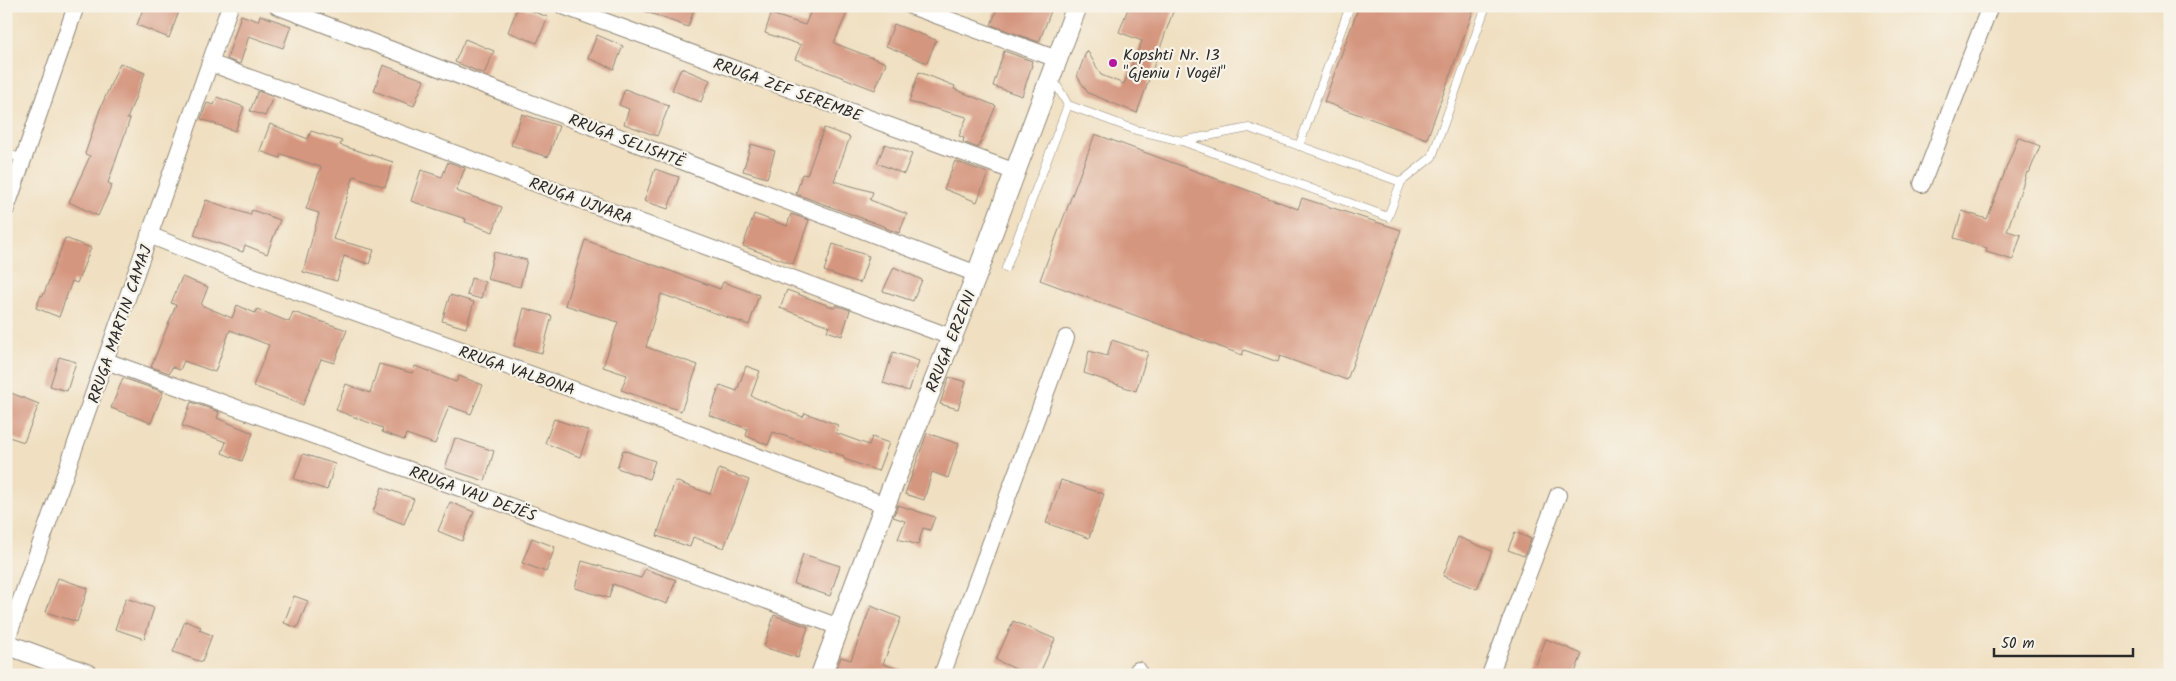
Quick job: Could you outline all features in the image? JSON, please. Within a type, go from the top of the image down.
[{"type":"street","points":[[6,210],[76,6]]},
{"type":"street","name":"RRUGA MARTIN CAMAJ","points":[[6,643],[230,6]]},
{"type":"street","name":"RRUGA SELISHTË","points":[[277,6],[977,274]]},
{"type":"street","name":"RRUGA ZEF SEREMBE","points":[[563,6],[1014,172]]},
{"type":"street","points":[[911,6],[1054,67]]},
{"type":"street","name":"RRUGA ERZENI","points":[[821,675],[885,505],[977,274],[1077,6]]},
{"type":"street","points":[[1922,184],[1990,6]]},
{"type":"street","name":"RRUGA UJVARA","points":[[210,63],[951,337]]},
{"type":"street","name":"RRUGA VALBONA","points":[[149,235],[236,270],[623,407],[885,505]]},
{"type":"street","points":[[942,675],[1066,338]]},
{"type":"street","name":"RRUGA VAU DEJËS","points":[[106,362],[471,492],[839,627]]},
{"type":"street","points":[[1490,675],[1558,495]]},
{"type":"street","points":[[6,643],[89,675]]},
{"type":"lane","points":[[1299,146],[1350,6]]},
{"type":"lane","points":[[1068,105],[1136,130],[1182,140],[1388,217],[1401,182],[1432,157],[1486,6]]},
{"type":"lane","points":[[1006,268],[1068,105],[1054,67]]},
{"type":"lane","points":[[1182,140],[1249,128],[1401,182]]},
{"type":"lane","points":[[6,153],[24,159]]},
{"type":"building","points":[[144,6],[181,6],[169,38],[137,25]]},
{"type":"building","points":[[518,6],[548,17],[537,43],[508,32]]},
{"type":"building","points":[[637,6],[695,6],[688,27],[636,8]]},
{"type":"building","points":[[813,6],[850,6],[834,43],[886,63],[875,90],[795,59],[801,45],[765,33],[771,14],[805,25]]},
{"type":"building","points":[[998,6],[1053,6],[1039,42],[991,25]]},
{"type":"building","points":[[1129,6],[1175,6],[1137,113],[1088,93],[1077,76],[1087,50],[1101,75],[1124,84],[1142,41],[1119,32]]},
{"type":"building","points":[[1359,6],[1475,6],[1427,139],[1324,102]]},
{"type":"building","points":[[241,15],[258,21],[260,15],[291,26],[283,48],[249,36],[240,64],[227,59]]},
{"type":"building","points":[[894,24],[936,40],[927,63],[886,46]]},
{"type":"building","points":[[597,35],[623,46],[614,69],[588,58]]},
{"type":"building","points":[[465,39],[494,51],[484,74],[455,62]]},
{"type":"building","points":[[1004,51],[1032,61],[1022,96],[993,86]]},
{"type":"building","points":[[120,63],[145,73],[127,119],[130,119],[108,183],[112,185],[98,216],[69,202],[90,156],[85,154],[100,109]]},
{"type":"building","points":[[383,65],[424,80],[414,106],[374,91]]},
{"type":"building","points":[[681,68],[710,80],[701,102],[672,90]]},
{"type":"building","points":[[919,72],[955,86],[954,89],[996,106],[978,148],[963,142],[964,138],[959,136],[967,117],[909,102]]},
{"type":"building","points":[[625,89],[669,106],[657,136],[624,124],[629,109],[619,105]]},
{"type":"building","points":[[258,91],[273,97],[265,116],[250,111]]},
{"type":"building","points":[[217,97],[244,107],[235,131],[201,119],[207,103],[214,105]]},
{"type":"building","points":[[522,114],[559,126],[548,157],[511,145]]},
{"type":"building","points":[[270,124],[308,139],[311,131],[342,141],[340,145],[393,162],[385,187],[354,176],[333,239],[374,250],[369,264],[344,256],[337,281],[303,272],[319,213],[306,209],[321,167],[281,154],[280,158],[260,151]]},
{"type":"building","points":[[824,128],[850,137],[834,181],[873,192],[870,200],[907,214],[899,233],[796,194],[802,174],[807,175]]},
{"type":"building","points":[[1095,134],[1298,209],[1302,198],[1401,230],[1347,380],[1280,356],[1278,362],[1244,350],[1242,355],[1040,280]]},
{"type":"building","points":[[2018,137],[2040,146],[2029,173],[2027,172],[2007,231],[2021,235],[2013,260],[1986,252],[1987,248],[1954,238],[1962,211],[1987,219]]},
{"type":"building","points":[[751,144],[775,151],[767,178],[743,171]]},
{"type":"building","points":[[885,144],[912,154],[904,174],[877,163]]},
{"type":"building","points":[[955,161],[988,173],[977,202],[944,189]]},
{"type":"building","points":[[448,162],[465,168],[456,191],[502,207],[493,232],[465,222],[466,219],[411,201],[421,170],[442,177]]},
{"type":"building","points":[[655,169],[679,177],[668,209],[644,201]]},
{"type":"building","points":[[206,200],[250,215],[252,210],[280,220],[267,254],[245,245],[243,252],[194,235]]},
{"type":"building","points":[[754,214],[787,226],[791,214],[809,220],[793,264],[743,246]]},
{"type":"building","points":[[65,238],[91,248],[77,283],[72,281],[59,317],[36,308],[41,295],[43,296]]},
{"type":"building","points":[[585,240],[720,289],[723,282],[759,295],[749,325],[661,294],[646,347],[698,365],[681,411],[621,390],[627,375],[603,367],[618,322],[565,305]]},
{"type":"building","points":[[833,244],[869,256],[860,283],[824,271]]},
{"type":"building","points":[[494,252],[527,260],[520,287],[487,279]]},
{"type":"building","points":[[894,267],[922,280],[913,301],[883,291]]},
{"type":"building","points":[[182,277],[208,287],[201,305],[232,318],[237,305],[255,313],[257,309],[289,322],[293,312],[347,330],[334,363],[321,359],[303,405],[253,386],[269,345],[230,330],[215,372],[184,361],[180,370],[172,367],[170,373],[151,367],[176,305],[171,303]]},
{"type":"building","points":[[471,278],[485,282],[481,299],[467,295]]},
{"type":"building","points":[[787,290],[835,308],[835,305],[850,310],[842,336],[827,331],[829,326],[780,308]]},
{"type":"building","points":[[450,295],[474,302],[466,328],[442,321]]},
{"type":"building","points":[[524,308],[552,316],[542,353],[514,346]]},
{"type":"building","points":[[1112,340],[1148,352],[1136,391],[1084,373],[1089,351],[1107,356]]},
{"type":"building","points":[[893,352],[919,361],[909,391],[883,383]]},
{"type":"building","points":[[59,357],[76,362],[67,391],[50,386]]},
{"type":"building","points":[[379,364],[412,373],[415,366],[456,382],[459,376],[483,385],[471,414],[449,406],[435,444],[406,434],[404,440],[382,432],[383,428],[336,410],[346,384],[370,393]]},
{"type":"building","points":[[746,366],[760,371],[751,396],[803,417],[805,413],[838,425],[836,433],[869,445],[872,437],[889,443],[878,471],[844,459],[844,456],[773,432],[768,445],[746,436],[748,429],[709,415],[720,385],[737,391]]},
{"type":"building","points":[[949,377],[966,382],[958,409],[940,404]]},
{"type":"building","points":[[123,378],[163,392],[151,423],[111,408]]},
{"type":"building","points":[[6,391],[39,404],[24,442],[6,436]]},
{"type":"building","points":[[191,402],[219,412],[217,418],[253,433],[242,461],[222,453],[226,442],[182,426]]},
{"type":"building","points":[[554,419],[589,431],[580,457],[545,443]]},
{"type":"building","points":[[927,433],[959,444],[948,478],[932,472],[924,500],[905,494]]},
{"type":"building","points":[[455,438],[494,451],[485,481],[445,468]]},
{"type":"building","points":[[623,450],[655,461],[649,479],[617,468]]},
{"type":"building","points":[[303,454],[335,464],[327,490],[294,479]]},
{"type":"building","points":[[719,469],[749,480],[724,548],[693,537],[690,547],[657,536],[675,481],[710,494]]},
{"type":"building","points":[[1061,480],[1104,494],[1089,538],[1046,523]]},
{"type":"building","points":[[382,487],[414,499],[404,524],[373,512]]},
{"type":"building","points":[[450,502],[474,512],[462,541],[438,531]]},
{"type":"building","points":[[898,505],[935,517],[930,530],[923,528],[918,545],[898,539],[905,521],[893,517]]},
{"type":"building","points":[[1515,532],[1531,539],[1524,556],[1508,550]]},
{"type":"building","points":[[1458,537],[1492,551],[1477,589],[1443,576]]},
{"type":"building","points":[[532,538],[555,547],[546,572],[522,563]]},
{"type":"building","points":[[803,554],[840,566],[830,596],[794,584]]},
{"type":"building","points":[[582,561],[641,578],[645,569],[676,580],[667,604],[613,584],[609,598],[575,588]]},
{"type":"building","points":[[58,578],[88,588],[77,622],[46,612]]},
{"type":"building","points":[[294,596],[308,601],[297,628],[284,623]]},
{"type":"building","points":[[126,598],[154,608],[144,639],[115,629]]},
{"type":"building","points":[[871,606],[901,618],[883,664],[908,672],[908,675],[834,675],[841,657],[851,660]]},
{"type":"building","points":[[774,615],[808,627],[798,658],[764,647]]},
{"type":"building","points":[[185,621],[201,627],[199,630],[212,635],[202,662],[173,652]]},
{"type":"building","points":[[1013,621],[1055,639],[1039,675],[1029,675],[996,660]]},
{"type":"building","points":[[1546,639],[1582,654],[1574,675],[1532,675]]},
{"type":"place","name":"Kopshti Nr. 13 \"Gjeniu i Vogël\"","points":[[1113,63]]}]
